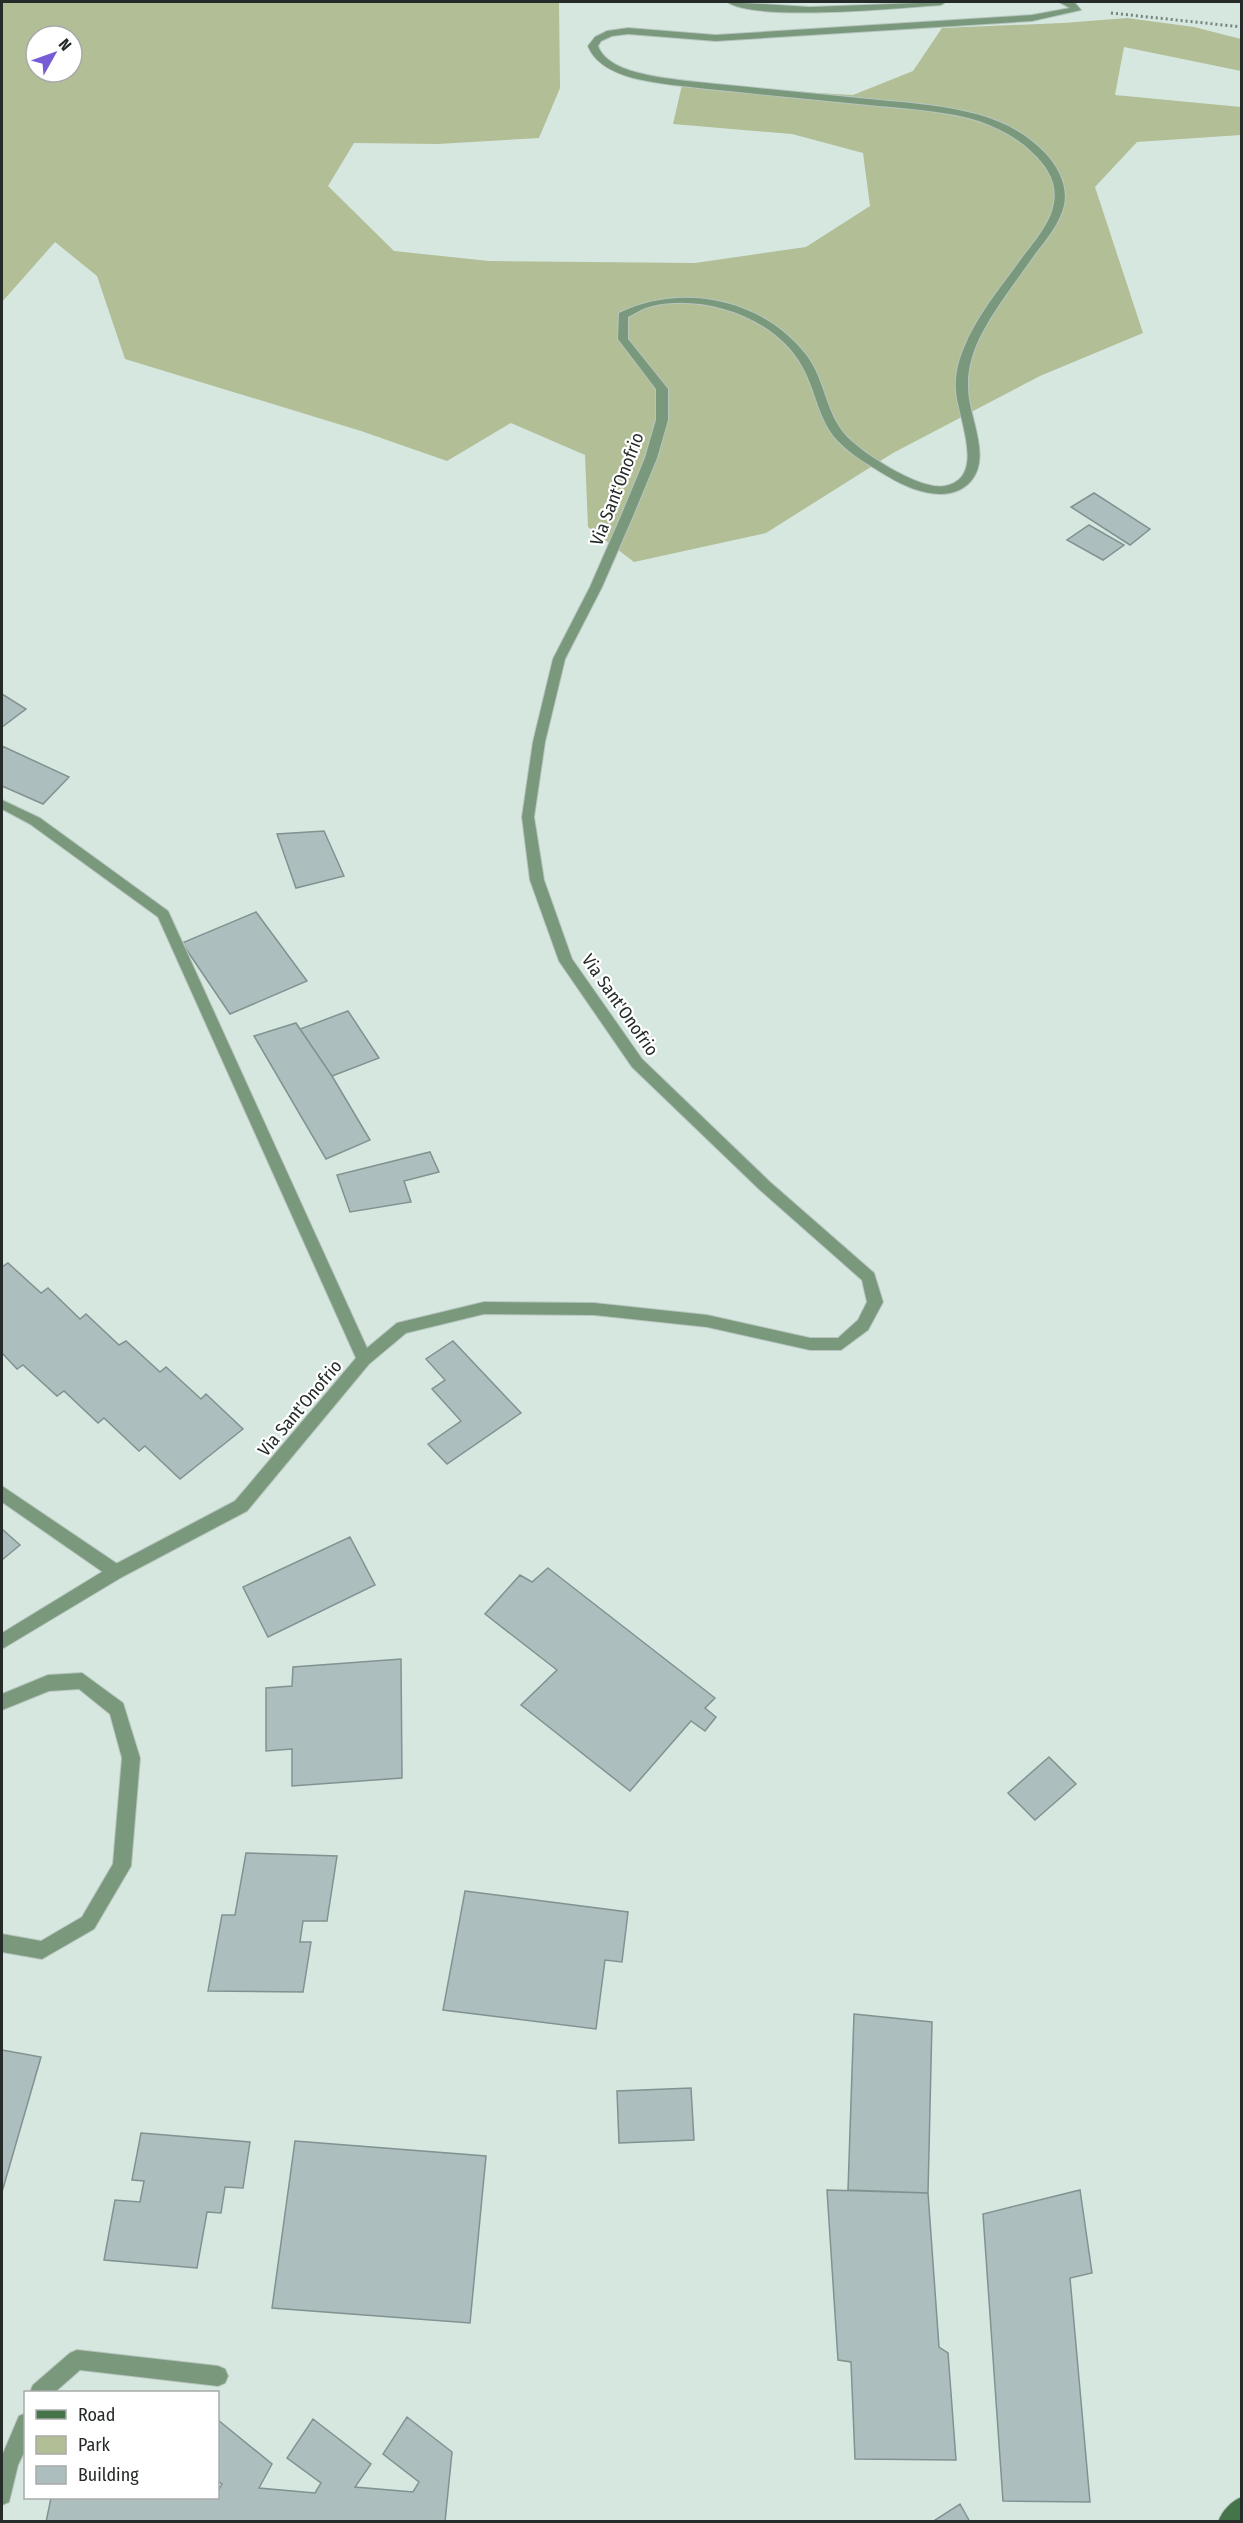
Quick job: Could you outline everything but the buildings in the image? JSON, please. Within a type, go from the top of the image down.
[{"type":"street","points":[[732,2],[795,8],[941,2]]},
{"type":"street","points":[[1064,2],[1072,4],[1076,10]]},
{"type":"street","name":"Via Sant'Onofrio","points":[[2,1642],[116,1572],[241,1506],[364,1359],[402,1328],[484,1308],[594,1308],[707,1321],[810,1344],[841,1344],[863,1325],[875,1302],[869,1277],[765,1186],[637,1063],[566,961],[537,880],[528,817],[539,742],[559,659],[596,587],[627,516],[651,458],[662,420],[662,389],[623,339],[623,315],[647,303],[675,300],[715,302],[747,313],[778,332],[802,357],[816,381],[821,404],[839,436],[894,477],[913,487],[933,490],[952,488],[966,480],[973,469],[968,420],[962,390],[966,356],[979,326],[1047,228],[1059,204],[1058,185],[1054,171],[1028,142],[989,122],[911,106],[634,75],[604,62],[594,52],[592,46],[610,33],[628,31],[716,38],[1032,18],[1076,10]]},
{"type":"street","points":[[2,804],[35,821],[163,914],[364,1359]]},
{"type":"street","points":[[2,1493],[116,1572]]},
{"type":"street","points":[[2,1702],[48,1683],[82,1682],[117,1709],[131,1758],[122,1866],[88,1923],[42,1950],[2,1943]]},
{"type":"street","points":[[41,2391],[76,2360],[218,2376]]},
{"type":"street","points":[[2,2495],[8,2465],[24,2428]]},
{"type":"street","points":[[1228,2522],[1242,2507]]},
{"type":"path","points":[[1076,10],[1242,27]]},
{"type":"green space","points":[[2,2],[559,2],[560,88],[539,138],[438,144],[354,143],[328,186],[394,251],[489,261],[695,263],[806,247],[870,206],[863,153],[792,134],[673,124],[682,85],[853,95],[913,71],[942,28],[1127,18],[1194,27],[1241,39],[1241,71],[1124,47],[1115,95],[1241,107],[1241,135],[1137,142],[1095,187],[1143,333],[1040,376],[893,453],[766,533],[634,562],[588,527],[585,455],[511,423],[447,461],[361,431],[125,359],[97,276],[55,242],[2,302]]}]
